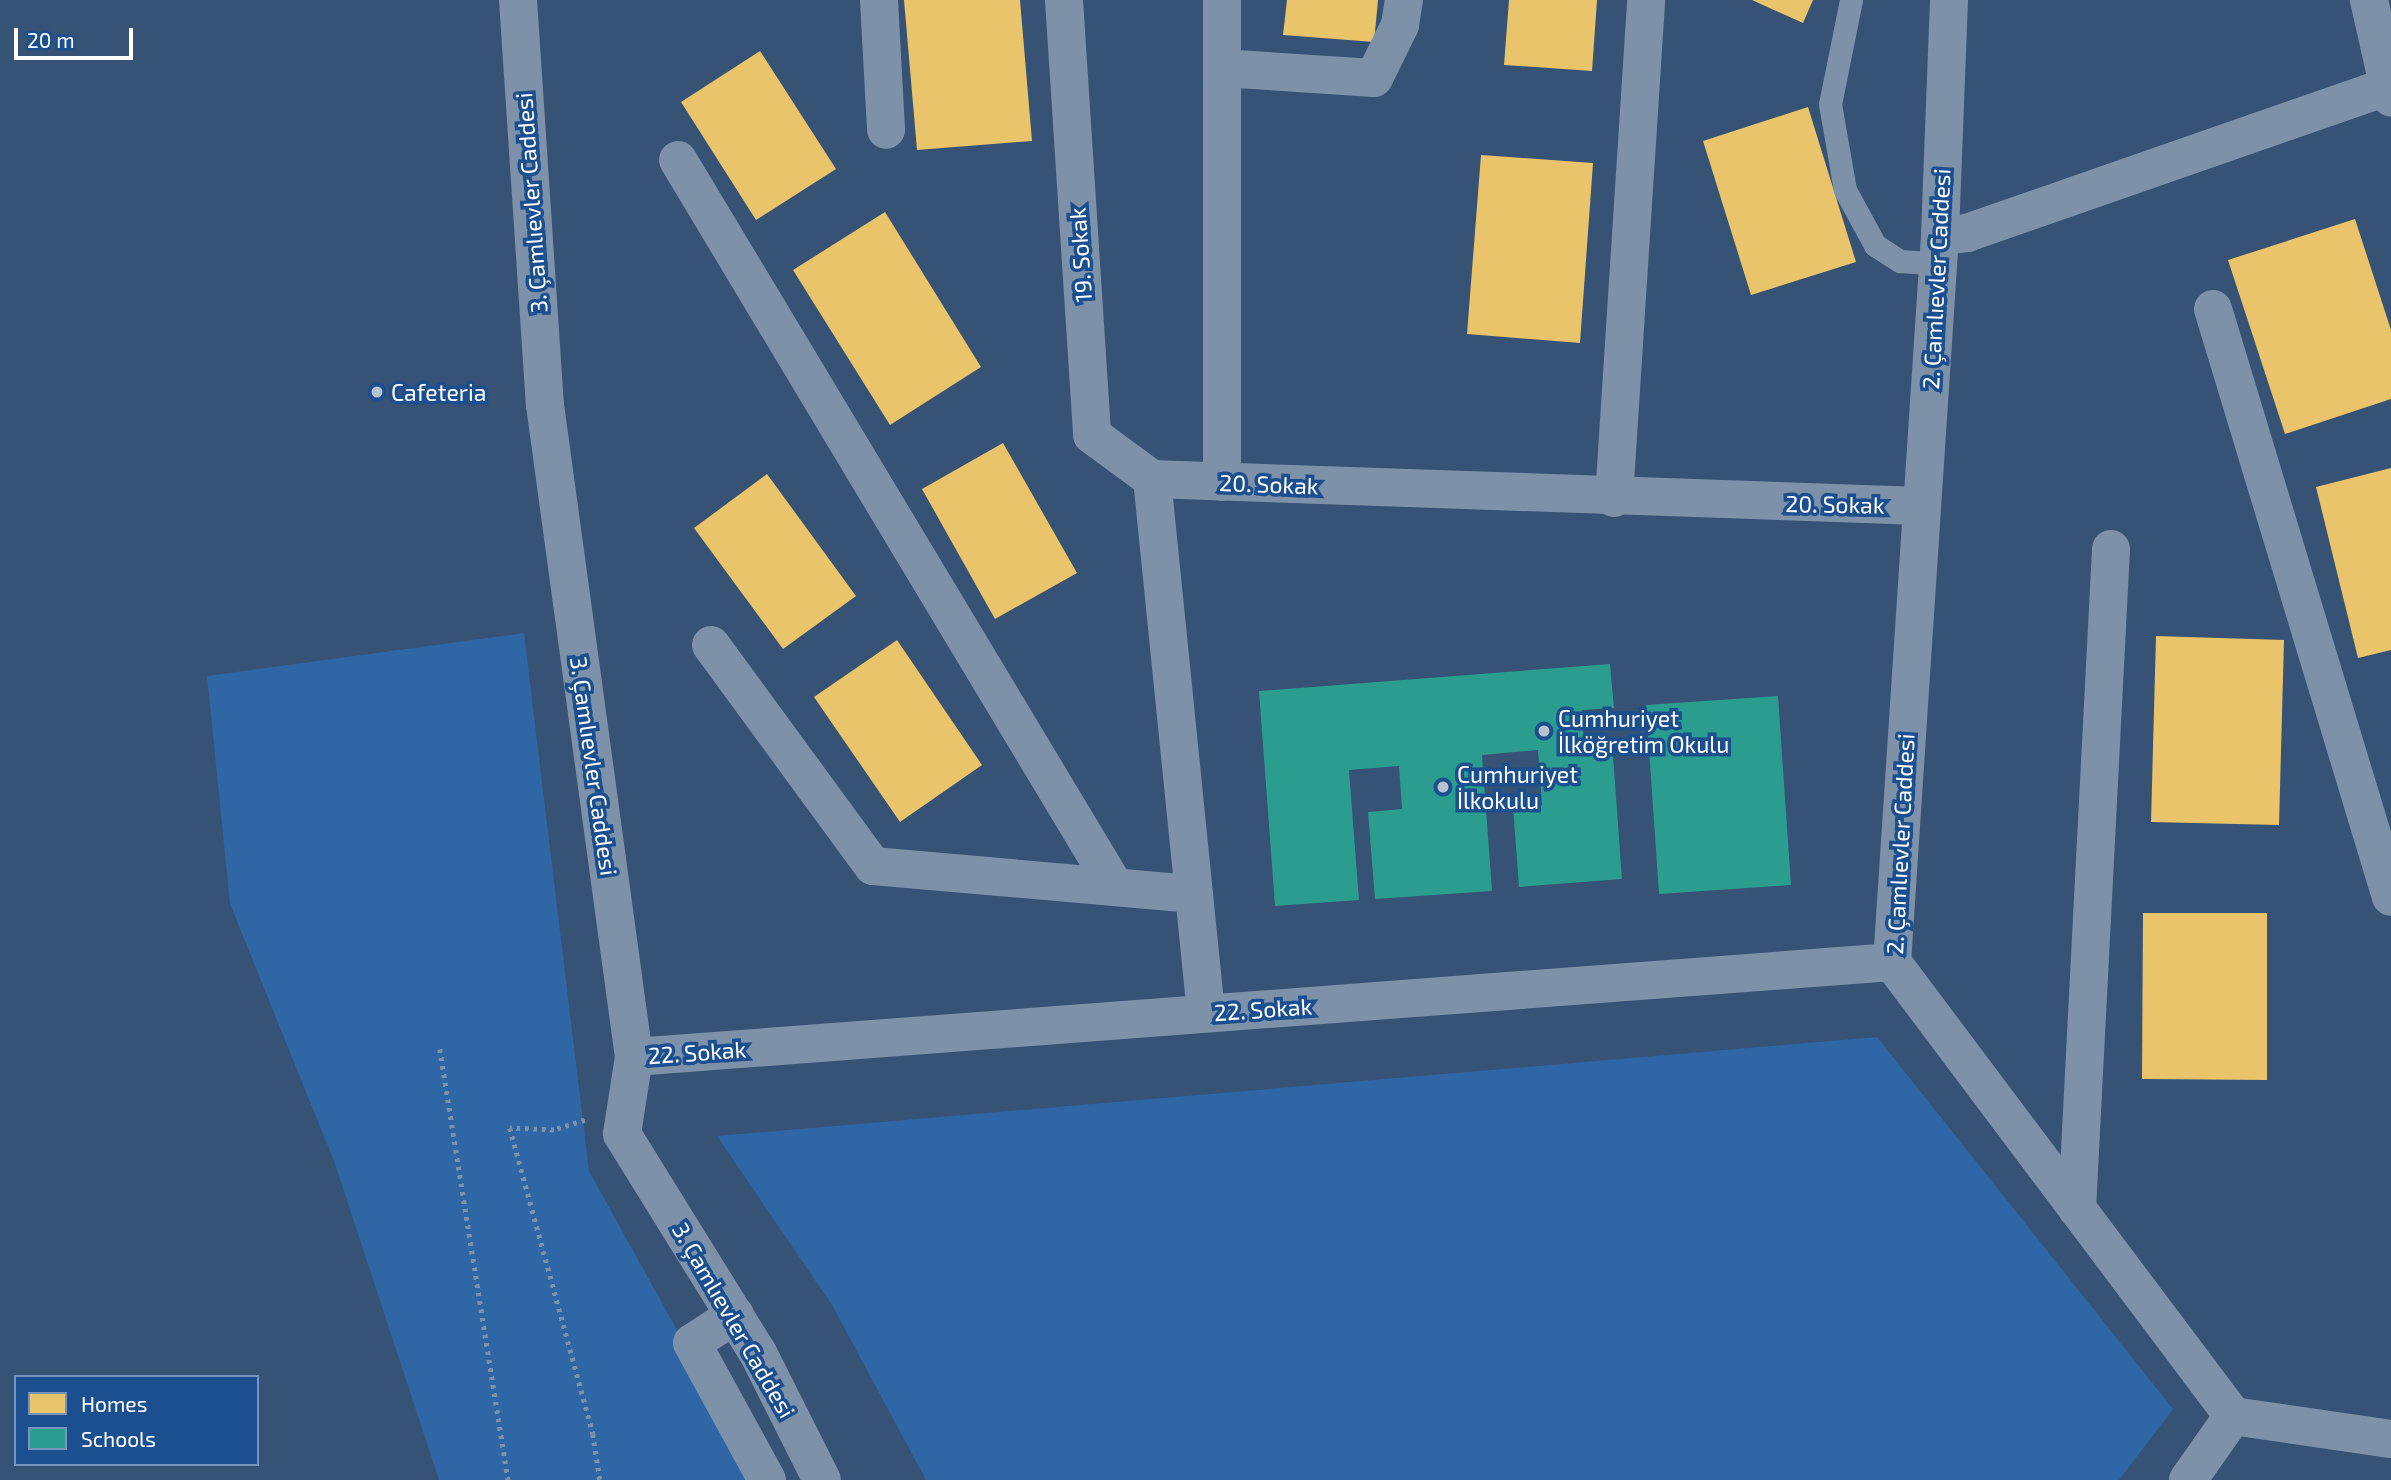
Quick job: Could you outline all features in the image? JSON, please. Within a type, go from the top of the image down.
[{"type":"street","name":"3. Çamlıevler Caddesi","points":[[518,0],[545,405],[634,1057],[622,1134],[735,1315],[822,1480]]},
{"type":"street","points":[[880,0],[886,130]]},
{"type":"street","name":"19. Sokak","points":[[1064,0],[1092,435],[1152,480]]},
{"type":"street","points":[[1222,0],[1222,482]]},
{"type":"street","points":[[1222,68],[1374,78],[1400,25],[1404,0]]},
{"type":"street","points":[[1614,498],[1646,0]]},
{"type":"street","name":"2. Çamlıevler Caddesi","points":[[1949,0],[1940,250],[1892,962],[2233,1416]]},
{"type":"street","points":[[1940,250],[1967,233],[2389,92],[2369,0]]},
{"type":"street","points":[[678,160],[1115,887]]},
{"type":"street","points":[[2213,309],[2391,897]]},
{"type":"street","points":[[1152,480],[1206,1013]]},
{"type":"street","name":"20. Sokak","points":[[1152,480],[1614,498],[1921,506]]},
{"type":"street","points":[[2077,1209],[2111,549]]},
{"type":"street","points":[[711,645],[873,866],[1194,894]]},
{"type":"street","name":"22. Sokak","points":[[634,1057],[1892,962]]},
{"type":"street","points":[[735,1315],[692,1343],[767,1480]]},
{"type":"street","points":[[2188,1480],[2233,1416],[2391,1439]]},
{"type":"lane","points":[[1851,0],[1830,104],[1845,190],[1875,245],[1900,261],[1940,250]]},
{"type":"path","points":[[440,1049],[508,1480]]},
{"type":"path","points":[[600,1480],[510,1128],[554,1130],[626,1108]]},
{"type":"shaded area","points":[[524,633],[589,1171],[760,1480],[439,1480],[334,1161],[230,904],[207,676]]},
{"type":"shaded area","points":[[1877,1037],[2173,1409],[2119,1480],[926,1480],[832,1305],[717,1136]]},
{"type":"building: Homes","points":[[904,0],[1020,0],[1032,141],[917,150]]},
{"type":"building: Homes","points":[[1287,0],[1378,0],[1374,42],[1283,35]]},
{"type":"building: Homes","points":[[1509,0],[1597,0],[1592,71],[1504,65]]},
{"type":"building: Homes","points":[[1752,0],[1813,0],[1803,23]]},
{"type":"building: Homes","points":[[760,51],[836,169],[756,220],[681,102]]},
{"type":"building: Homes","points":[[1808,107],[1856,262],[1751,295],[1703,141]]},
{"type":"building: Homes","points":[[1481,155],[1593,163],[1580,343],[1467,334]]},
{"type":"building: Homes","points":[[885,212],[981,367],[890,425],[793,270]]},
{"type":"building: Homes","points":[[2355,219],[2391,330],[2391,399],[2285,434],[2228,260]]},
{"type":"building: Homes","points":[[1003,443],[1077,573],[995,619],[922,489]]},
{"type":"building: Homes","points":[[2391,468],[2391,650],[2358,658],[2316,487]]},
{"type":"building: Homes","points":[[767,474],[856,596],[783,649],[694,528]]},
{"type":"building: Homes","points":[[2156,636],[2284,640],[2279,825],[2151,822]]},
{"type":"building: Homes","points":[[897,640],[982,765],[900,822],[814,697]]},
{"type":"building: Homes","points":[[2143,913],[2267,913],[2267,1080],[2142,1079]]},
{"type":"building: Schools","name":"Cumhuriyet İlkokulu","points":[[1610,664],[1614,708],[1582,710],[1584,744],[1613,756],[1622,879],[1519,887],[1513,807],[1542,805],[1538,750],[1482,755],[1492,891],[1375,899],[1368,812],[1402,809],[1399,766],[1349,770],[1359,900],[1275,906],[1259,691]]},
{"type":"building: Schools","points":[[1778,696],[1791,885],[1659,894],[1646,705]]},
{"type":"place","name":"Cafeteria","points":[[377,392]]},
{"type":"place","name":"Cumhuriyet İlköğretim Okulu","points":[[1544,731]]},
{"type":"place","name":"Cumhuriyet İlkokulu","points":[[1443,787]]}]
